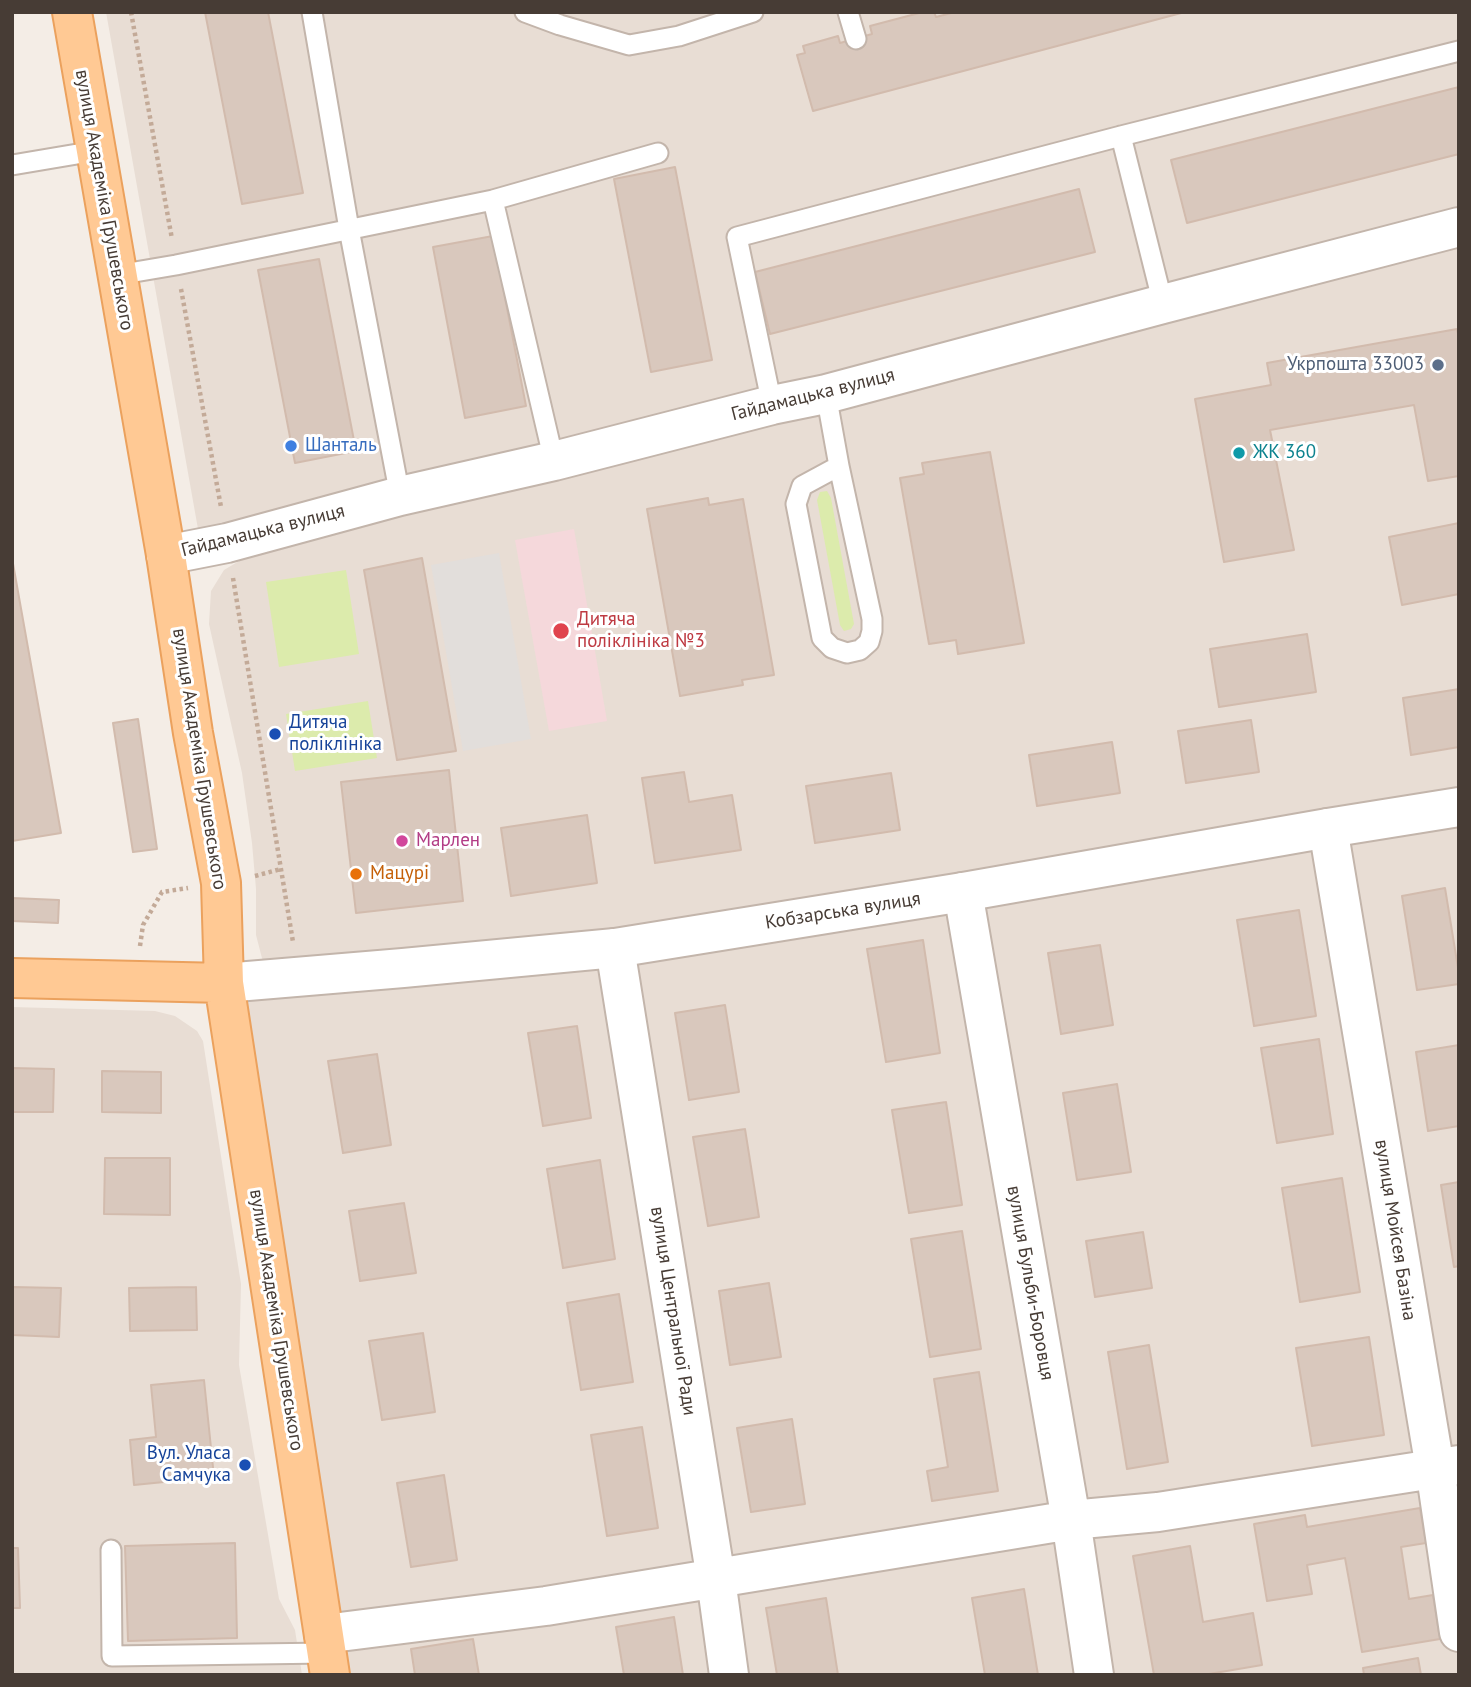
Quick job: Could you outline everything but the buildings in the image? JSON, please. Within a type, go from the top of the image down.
[{"type":"main road","name":"вулиця Академіка Грушевського","points":[[72,12],[166,555],[193,733],[221,883],[224,983],[327,1654]]},
{"type":"main road","points":[[12,978],[224,983]]},
{"type":"street","name":"Гайдамацька вулиця","points":[[166,555],[227,543],[400,496],[825,394],[1459,227]]},
{"type":"street","name":"Кобзарська вулиця","points":[[224,983],[615,948],[963,892],[1459,807]]},
{"type":"street","name":"вулиця Мойсея Базіна","points":[[1328,828],[1447,1466],[1459,1632]]},
{"type":"street","name":"вулиця Бульби-Боровця","points":[[963,892],[1071,1520],[1094,1675]]},
{"type":"street","name":"вулиця Центральної Ради","points":[[615,948],[730,1675]]},
{"type":"street","points":[[327,1654],[546,1606],[1071,1520],[1158,1511],[1447,1466]]},
{"type":"lane","points":[[313,12],[349,229],[400,496]]},
{"type":"lane","points":[[525,12],[629,45],[679,36],[753,12]]},
{"type":"lane","points":[[848,12],[856,38]]},
{"type":"lane","points":[[772,405],[737,237],[1459,51]]},
{"type":"lane","points":[[1121,136],[1163,304]]},
{"type":"lane","points":[[12,165],[95,151]]},
{"type":"lane","points":[[117,275],[493,200],[658,153]]},
{"type":"lane","points":[[493,200],[554,461]]},
{"type":"lane","points":[[825,394],[872,619],[869,642],[860,650],[847,653],[832,648],[822,638],[796,504],[802,486],[839,466]]},
{"type":"lane","points":[[111,1550],[112,1656],[327,1654]]},
{"type":"path","points":[[131,12],[227,543],[299,977]]},
{"type":"path","points":[[143,981],[139,951],[143,925],[162,892],[221,883],[281,869]]},
{"type":"shaded area","points":[[106,12],[1459,12],[1459,211],[616,433],[198,529]]},
{"type":"shaded area","points":[[1459,242],[1459,800],[578,939],[263,962],[256,935],[256,889],[242,773],[209,624],[211,591],[224,570],[251,554],[911,386]]},
{"type":"shaded area","name":"Дитяча поліклініка №3","points":[[574,529],[607,721],[549,731],[515,540]]},
{"type":"shaded area","points":[[499,553],[531,739],[463,751],[431,565]]},
{"type":"shaded area","points":[[1459,822],[1459,1675],[336,1675],[225,984]]},
{"type":"shaded area","points":[[12,1007],[155,1011],[175,1016],[197,1031],[203,1041],[241,1284],[239,1365],[279,1599],[295,1630],[302,1675],[12,1675]]},
{"type":"green space","points":[[827,491],[831,498],[854,624],[851,629],[844,631],[840,625],[817,500],[820,492]]},
{"type":"green space","points":[[346,570],[359,654],[279,667],[266,582]]},
{"type":"green space","points":[[368,701],[377,758],[295,771],[286,714]]},
{"type":"place","name":"Укрпошта 33003","points":[[1438,365]]},
{"type":"place","name":"Шанталь","points":[[291,446]]},
{"type":"place","name":"ЖК 360","points":[[1239,453]]},
{"type":"place","name":"Дитяча поліклініка №3","points":[[561,631]]},
{"type":"place","name":"Дитяча поліклініка","points":[[275,734]]},
{"type":"place","name":"Марлен","points":[[402,841]]},
{"type":"place","name":"Мацурі","points":[[356,874]]},
{"type":"place","name":"Вул. Уласа Самчука","points":[[245,1465]]}]
